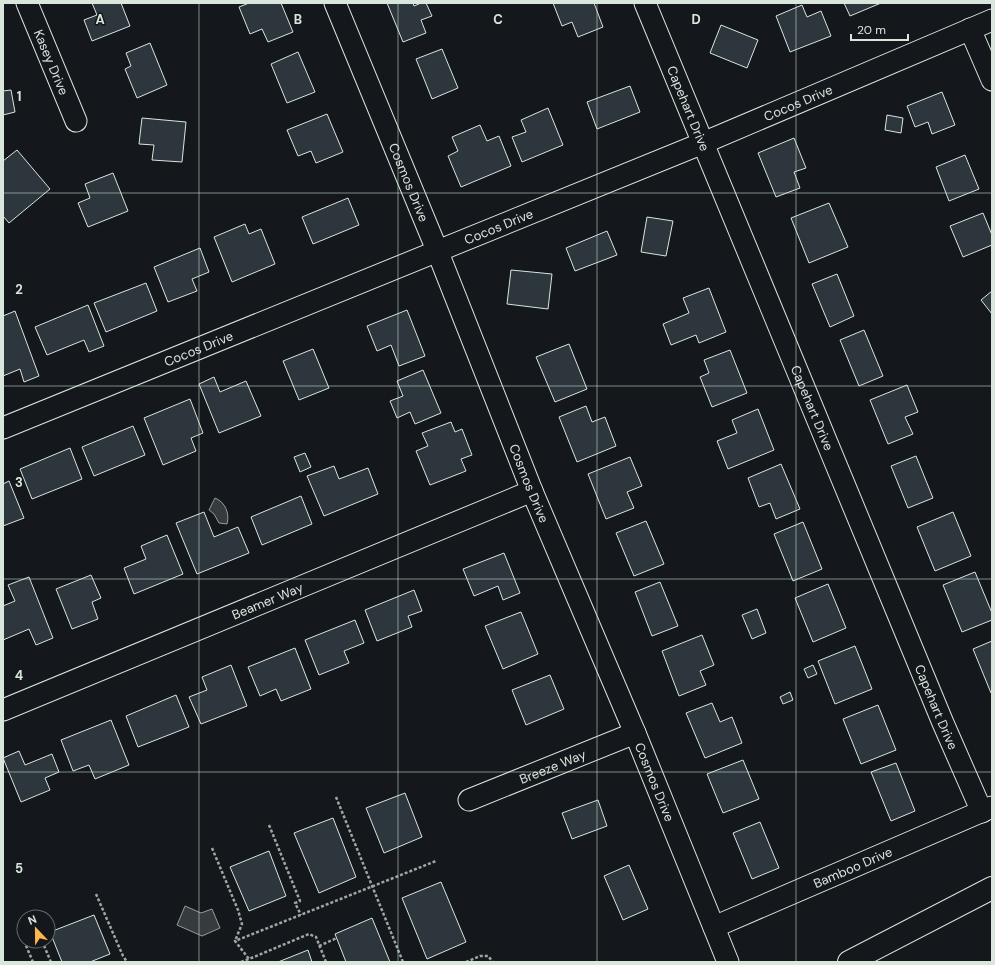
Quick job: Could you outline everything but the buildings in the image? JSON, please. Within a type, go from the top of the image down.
[{"type":"highway","points":[[849,962],[992,888]]},
{"type":"street","name":"Kasey Drive","points":[[27,3],[76,121]]},
{"type":"street","name":"Cosmos Drive","points":[[335,3],[437,250],[532,491],[635,733],[728,962]]},
{"type":"street","name":"Capehart Drive","points":[[645,3],[937,708],[987,810]]},
{"type":"street","name":"Cocos Drive","points":[[3,428],[437,250],[703,143],[992,20]]},
{"type":"street","points":[[970,29],[992,80]]},
{"type":"street","name":"Beamer Way","points":[[3,710],[532,491]]},
{"type":"street","name":"Breeze Way","points":[[469,800],[635,733]]},
{"type":"street","name":"Bamboo Drive","points":[[714,927],[987,810]]},
{"type":"path","points":[[336,797],[403,962]]},
{"type":"path","points":[[269,825],[300,901],[295,902],[301,915]]},
{"type":"path","points":[[212,848],[238,910],[242,924],[235,941]]},
{"type":"path","points":[[235,941],[436,861]]},
{"type":"path","points":[[96,894],[123,956],[128,962]]},
{"type":"path","points":[[241,962],[309,934],[316,937],[326,962]]},
{"type":"path","points":[[319,946],[337,938]]},
{"type":"path","points":[[235,941],[249,959]]},
{"type":"path","points":[[27,949],[33,962]]},
{"type":"path","points":[[45,949],[51,962]]},
{"type":"path","points":[[466,962],[480,956],[488,956],[494,962]]},
{"type":"shaded area","points":[[215,498],[222,502],[226,508],[228,516],[227,524],[219,523],[214,514],[209,510]]},
{"type":"shaded area","points":[[185,906],[201,913],[212,909],[220,928],[202,936],[177,925]]}]
